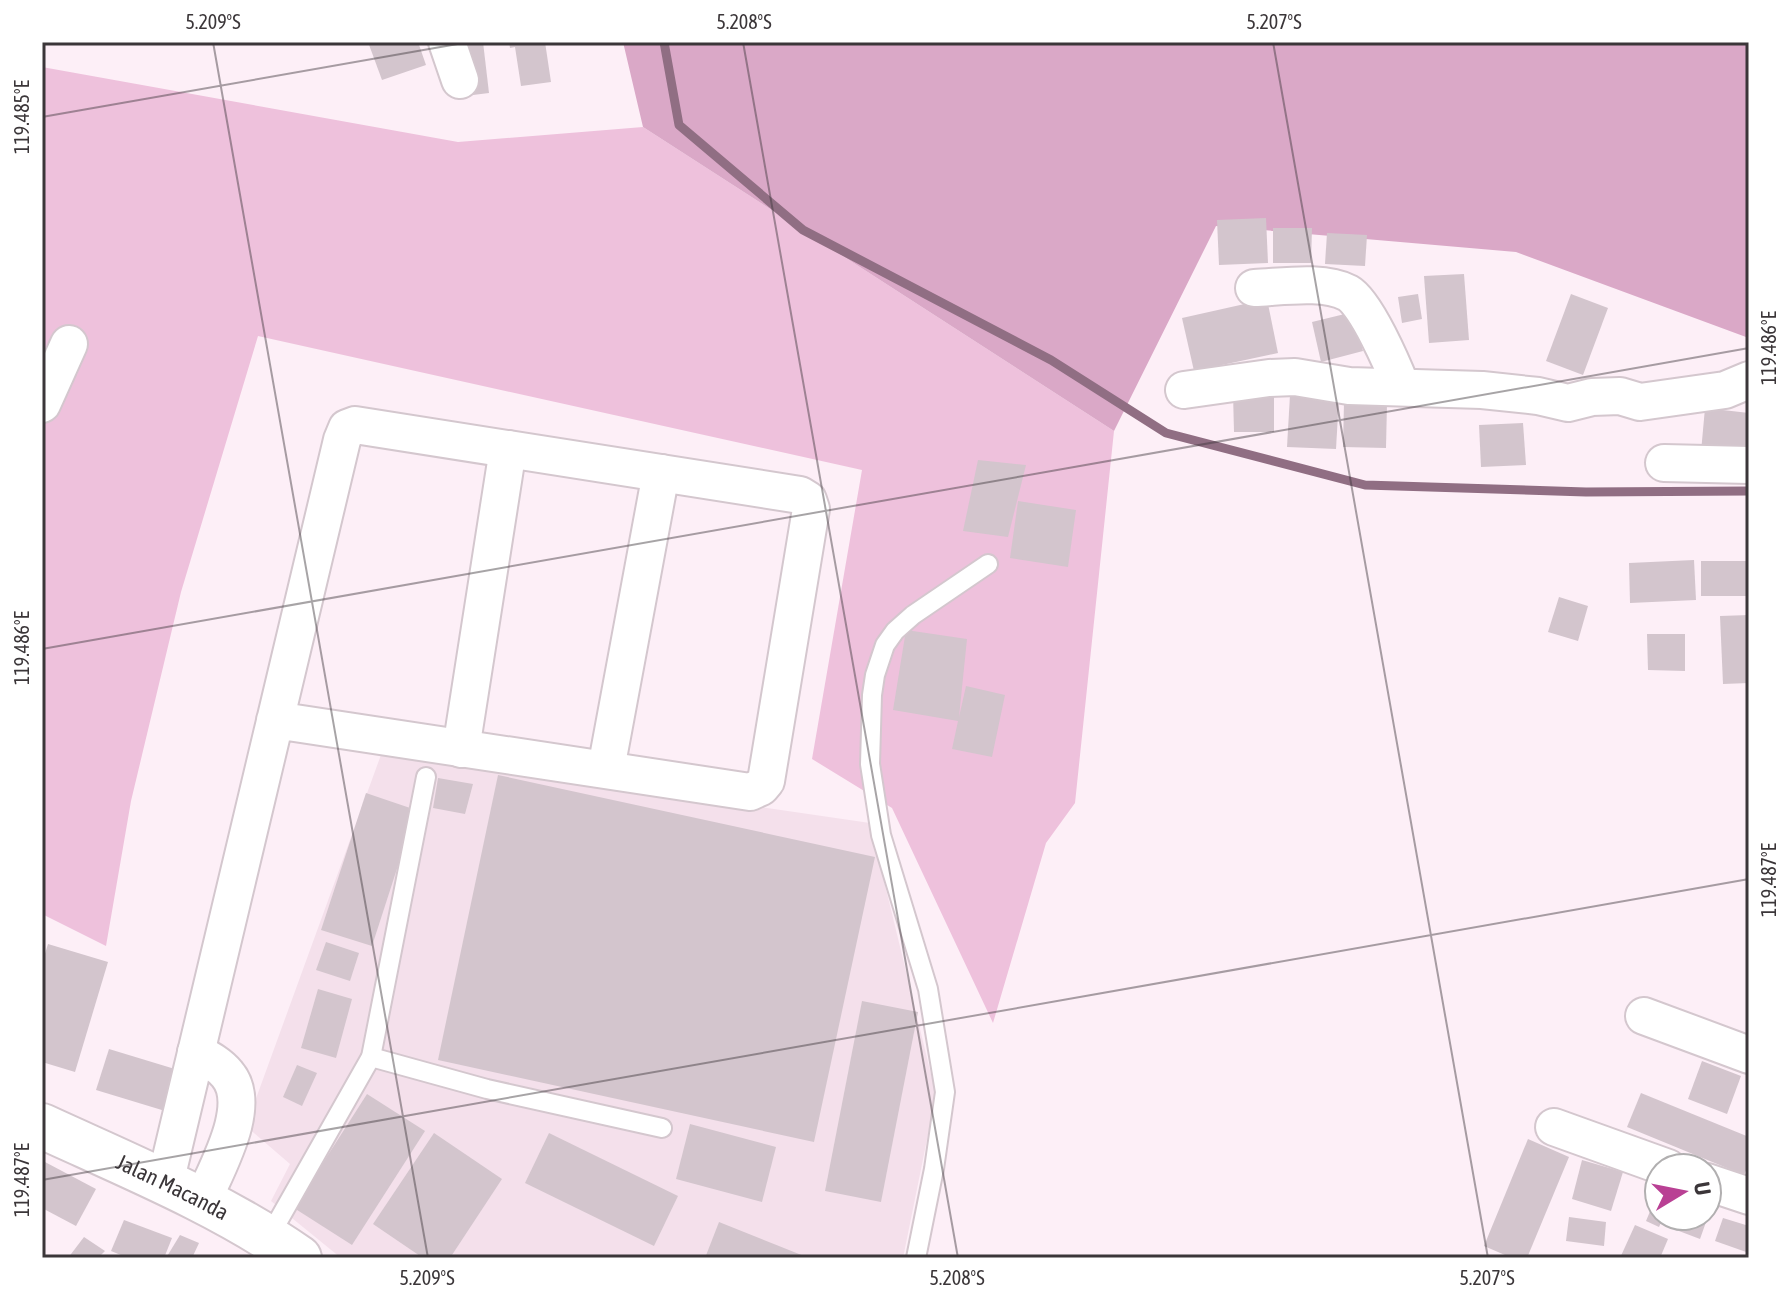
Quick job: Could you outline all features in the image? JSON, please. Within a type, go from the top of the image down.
[{"type":"street","points":[[447,42],[460,80]]},
{"type":"street","points":[[1254,288],[1327,288],[1347,292],[1356,298],[1390,357],[1401,386]]},
{"type":"street","points":[[42,404],[69,344]]},
{"type":"street","points":[[1184,390],[1295,377],[1349,386],[1482,390],[1538,396],[1568,403],[1592,397],[1620,396],[1640,402],[1725,390],[1749,380]]},
{"type":"street","points":[[184,1192],[196,1052],[275,720],[342,440],[347,428],[355,425],[800,495],[808,500],[811,509],[766,781],[750,792],[275,720]]},
{"type":"street","points":[[461,749],[508,449]]},
{"type":"street","points":[[1664,463],[1749,465]]},
{"type":"street","points":[[606,769],[661,473]]},
{"type":"street","points":[[1644,1016],[1749,1055]]},
{"type":"street","points":[[184,1192],[232,1133],[238,1108],[230,1076],[196,1052]]},
{"type":"street","name":"Jalan Macanda","points":[[42,1126],[184,1192],[284,1248]]},
{"type":"street","points":[[1554,1127],[1643,1159]]},
{"type":"street","points":[[1723,1187],[1749,1196]]},
{"type":"lane","points":[[916,1258],[934,1169],[945,1092],[928,989],[881,835],[870,764],[872,695],[885,645],[895,631],[913,615],[988,564]]},
{"type":"lane","points":[[284,1248],[371,1057],[426,777]]},
{"type":"lane","points":[[371,1057],[487,1089],[662,1128]]},
{"type":"shaded area","points":[[623,42],[1749,42],[1749,336],[1516,252],[1216,226],[1114,431],[643,127]]},
{"type":"shaded area","points":[[42,67],[458,142],[643,127],[1114,431],[1075,803],[1046,843],[993,1023],[892,808],[812,759],[862,470],[258,336],[181,592],[131,801],[106,946],[42,914]]},
{"type":"shaded area","points":[[382,752],[870,823],[936,1095],[903,1258],[341,1258],[271,1201],[290,1164],[246,1126]]},
{"type":"building","points":[[368,42],[418,42],[426,65],[382,80]]},
{"type":"building","points":[[458,42],[483,42],[489,93],[465,96]]},
{"type":"building","points":[[509,42],[545,42],[551,82],[521,86],[515,47],[510,48]]},
{"type":"building","points":[[1266,218],[1268,263],[1219,265],[1217,220]]},
{"type":"building","points":[[1273,228],[1312,228],[1311,263],[1273,263]]},
{"type":"building","points":[[1327,233],[1367,235],[1365,266],[1325,264]]},
{"type":"building","points":[[1464,274],[1469,340],[1429,343],[1424,276]]},
{"type":"building","points":[[1418,294],[1422,319],[1402,323],[1398,297]]},
{"type":"building","points":[[1571,294],[1608,308],[1583,375],[1546,361]]},
{"type":"building","points":[[1267,299],[1278,353],[1194,371],[1182,318]]},
{"type":"building","points":[[1353,312],[1363,351],[1321,362],[1312,322]]},
{"type":"building","points":[[1274,392],[1274,432],[1234,432],[1233,393]]},
{"type":"building","points":[[1290,395],[1339,397],[1336,449],[1287,447]]},
{"type":"building","points":[[1344,402],[1387,403],[1386,448],[1343,447]]},
{"type":"building","points":[[1705,408],[1749,413],[1747,456],[1701,452]]},
{"type":"building","points":[[1523,423],[1526,465],[1481,467],[1479,425]]},
{"type":"building","points":[[978,460],[1026,465],[1008,537],[963,531]]},
{"type":"building","points":[[1018,501],[1076,510],[1068,567],[1010,558]]},
{"type":"building","points":[[1694,560],[1696,600],[1630,603],[1629,563]]},
{"type":"building","points":[[1701,561],[1749,561],[1749,596],[1701,596]]},
{"type":"building","points":[[1559,597],[1588,606],[1578,641],[1548,632]]},
{"type":"building","points":[[1749,615],[1749,683],[1723,684],[1720,616]]},
{"type":"building","points":[[906,630],[967,639],[959,717],[966,686],[1005,695],[992,757],[952,749],[958,721],[893,710]]},
{"type":"building","points":[[1647,634],[1685,634],[1685,671],[1648,670]]},
{"type":"building","points":[[498,775],[875,857],[814,1142],[438,1060]]},
{"type":"building","points":[[438,778],[473,784],[465,814],[433,808]]},
{"type":"building","points":[[366,793],[416,810],[372,946],[321,930]]},
{"type":"building","points":[[326,942],[359,953],[350,981],[316,970]]},
{"type":"building","points":[[48,944],[108,962],[75,1072],[42,1062],[42,963]]},
{"type":"building","points":[[318,989],[352,999],[336,1058],[301,1048]]},
{"type":"building","points":[[862,1001],[918,1012],[881,1202],[825,1191]]},
{"type":"building","points":[[109,1049],[188,1073],[175,1114],[96,1090]]},
{"type":"building","points":[[1702,1061],[1741,1076],[1727,1114],[1688,1099]]},
{"type":"building","points":[[297,1065],[317,1073],[302,1106],[283,1097]]},
{"type":"building","points":[[1641,1093],[1749,1137],[1749,1163],[1744,1175],[1723,1166],[1723,1152],[1688,1152],[1627,1127]]},
{"type":"building","points":[[367,1094],[425,1131],[352,1245],[294,1208]]},
{"type":"building","points":[[690,1124],[776,1147],[762,1202],[676,1179]]},
{"type":"building","points":[[434,1133],[502,1179],[450,1258],[423,1258],[373,1224]]},
{"type":"building","points":[[549,1133],[678,1196],[654,1246],[525,1183]]},
{"type":"building","points":[[1528,1139],[1569,1157],[1527,1258],[1512,1258],[1484,1246]]},
{"type":"building","points":[[1582,1160],[1623,1172],[1611,1211],[1572,1199]]},
{"type":"building","points":[[45,1162],[96,1189],[76,1226],[42,1208],[42,1168]]},
{"type":"building","points":[[1569,1217],[1606,1222],[1604,1246],[1566,1241]]},
{"type":"building","points":[[1723,1218],[1749,1226],[1749,1253],[1715,1241],[1718,1232],[1723,1232]]},
{"type":"building","points":[[124,1220],[172,1238],[164,1258],[128,1258],[111,1251]]},
{"type":"building","points":[[719,1222],[809,1258],[705,1258]]},
{"type":"building","points":[[1635,1225],[1643,1228],[1643,1232],[1668,1239],[1660,1258],[1620,1258]]},
{"type":"building","points":[[1682,1232],[1702,1232],[1700,1239]]},
{"type":"building","points":[[180,1235],[199,1243],[192,1258],[166,1258]]},
{"type":"building","points":[[84,1237],[105,1251],[98,1258],[68,1258]]},
{"type":"waterway","points":[[664,42],[679,125],[803,230],[1051,360],[1166,433],[1365,485],[1586,492],[1749,491]]}]
